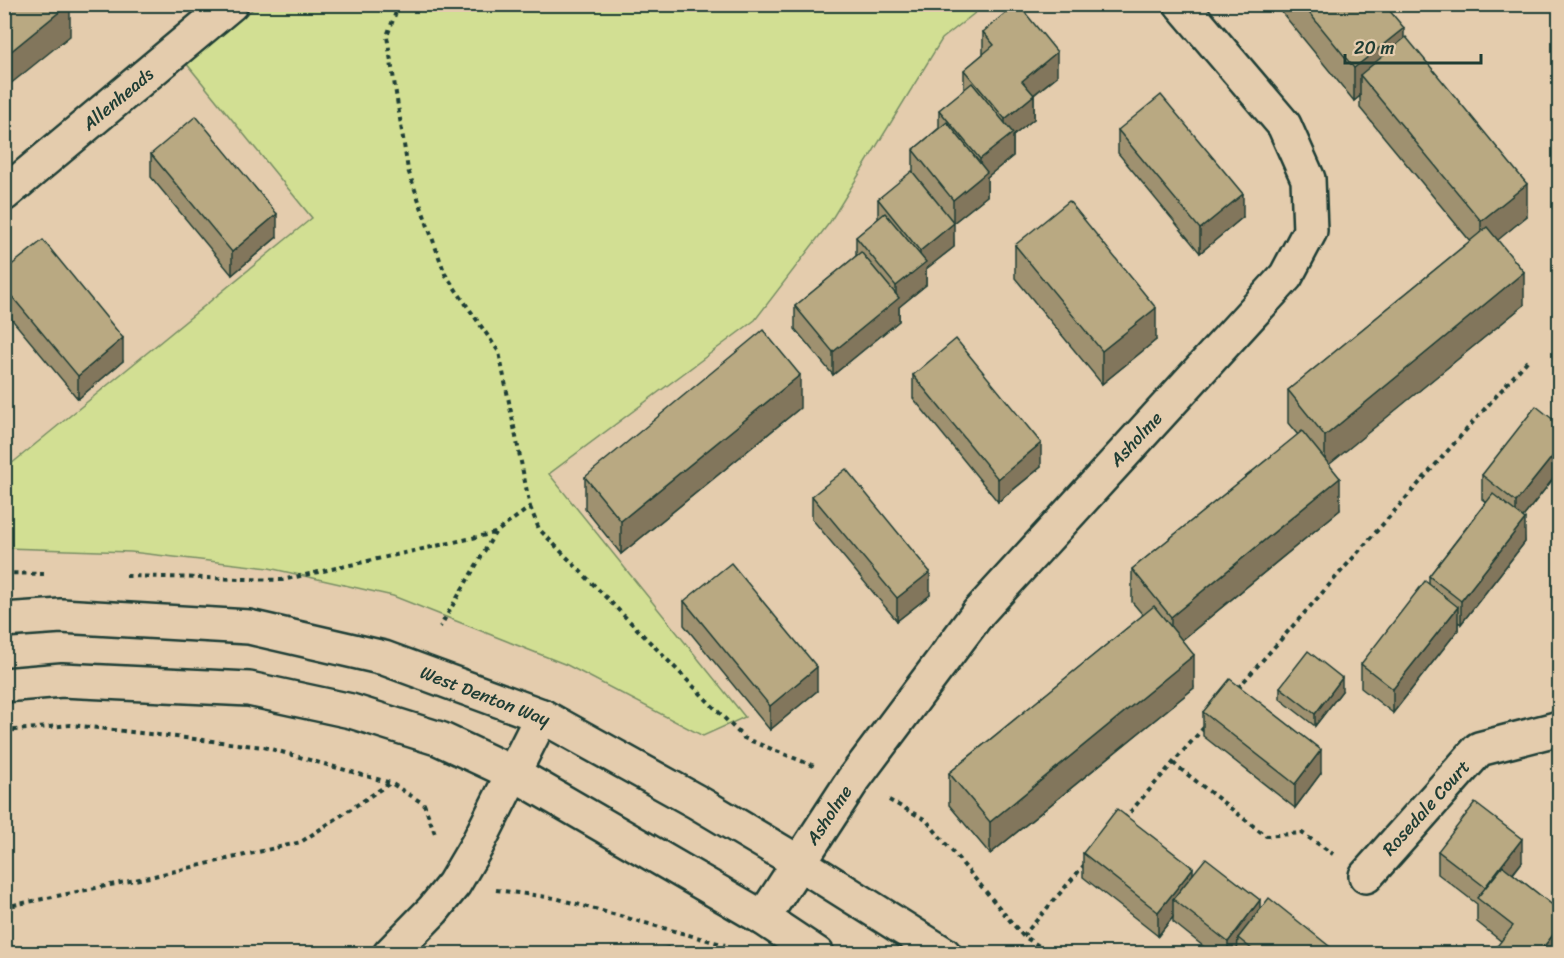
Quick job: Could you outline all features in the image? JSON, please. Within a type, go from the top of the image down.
[{"type":"street","name":"Allenheads","points":[[4,194],[231,4]]},
{"type":"street","name":"Asholme","points":[[762,918],[853,780],[979,612],[1286,276],[1310,231],[1308,179],[1284,125],[1181,4]]},
{"type":"street","name":"West Denton Way","points":[[4,620],[61,616],[249,627],[384,658],[542,716],[687,796],[798,862],[944,954]]},
{"type":"street","points":[[4,685],[62,680],[249,689],[351,711],[441,739],[513,773],[762,918],[817,954]]},
{"type":"street","points":[[390,954],[433,910],[454,884],[542,716]]},
{"type":"street","name":"Rosedale Court","points":[[1366,876],[1479,749],[1560,728]]},
{"type":"path","points":[[399,4],[387,36],[408,170],[445,274],[499,352],[530,507],[539,529],[744,738],[853,780],[926,820],[1023,936],[1052,954]]},
{"type":"path","points":[[1235,692],[1528,360]]},
{"type":"path","points":[[440,627],[495,533],[530,507]]},
{"type":"path","points":[[117,576],[282,580],[495,533]]},
{"type":"path","points":[[4,573],[46,574]]},
{"type":"path","points":[[1120,824],[1212,718]]},
{"type":"path","points":[[4,731],[71,725],[264,747],[391,783],[424,804],[454,884],[555,898],[732,947]]},
{"type":"path","points":[[1173,763],[1266,836],[1302,833],[1366,876]]},
{"type":"path","points":[[4,907],[301,842],[391,783]]},
{"type":"path","points":[[1023,936],[1090,859]]},
{"type":"green space","points":[[258,5],[985,5],[942,39],[830,222],[755,320],[549,474],[745,717],[703,736],[567,665],[393,596],[269,568],[131,552],[5,548],[5,469],[312,218],[186,63]]},
{"type":"building","points":[[4,4],[69,4],[4,57]]},
{"type":"building","points":[[1016,4],[1057,52],[1022,81],[1034,95],[1005,119],[964,70],[994,45],[983,32]]},
{"type":"building","points":[[1302,4],[1384,4],[1404,28],[1354,68]]},
{"type":"building","points":[[1406,37],[1527,184],[1481,221],[1360,75]]},
{"type":"building","points":[[972,83],[1013,133],[980,159],[939,110]]},
{"type":"building","points":[[1161,95],[1243,194],[1200,229],[1118,130]]},
{"type":"building","points":[[196,116],[277,214],[232,252],[151,154]]},
{"type":"building","points":[[947,122],[987,172],[953,200],[913,150]]},
{"type":"building","points":[[912,171],[954,223],[920,251],[878,199]]},
{"type":"building","points":[[1069,201],[1156,308],[1102,351],[1015,245]]},
{"type":"building","points":[[885,213],[926,262],[896,286],[856,237]]},
{"type":"building","points":[[1487,227],[1524,272],[1325,436],[1288,390]]},
{"type":"building","points":[[43,240],[123,338],[78,376],[4,287],[4,271]]},
{"type":"building","points":[[861,252],[899,298],[833,352],[795,306]]},
{"type":"building","points":[[763,330],[800,375],[621,521],[585,477]]},
{"type":"building","points":[[956,339],[1041,443],[998,479],[913,375]]},
{"type":"building","points":[[1536,406],[1560,425],[1560,447],[1516,502],[1482,475]]},
{"type":"building","points":[[1302,431],[1340,478],[1171,617],[1132,569]]},
{"type":"building","points":[[846,469],[930,572],[897,598],[812,496]]},
{"type":"building","points":[[1493,494],[1525,519],[1461,601],[1429,576]]},
{"type":"building","points":[[731,563],[817,667],[770,706],[684,601]]},
{"type":"building","points":[[1425,581],[1458,607],[1393,689],[1361,664]]},
{"type":"building","points":[[1154,606],[1194,655],[990,822],[949,773]]},
{"type":"building","points":[[1308,651],[1342,678],[1315,714],[1280,687]]},
{"type":"building","points":[[1230,679],[1321,750],[1295,784],[1203,712]]},
{"type":"building","points":[[1475,803],[1522,839],[1485,887],[1438,851]]},
{"type":"building","points":[[1117,809],[1193,868],[1158,912],[1083,853]]},
{"type":"building","points":[[1206,858],[1260,900],[1228,942],[1173,899]]},
{"type":"building","points":[[1503,866],[1560,911],[1560,926],[1538,954],[1491,954],[1513,926],[1477,898]]},
{"type":"building","points":[[1269,898],[1339,954],[1258,954],[1238,938]]},
{"type":"building","points":[[668,947],[669,954],[636,954]]}]
